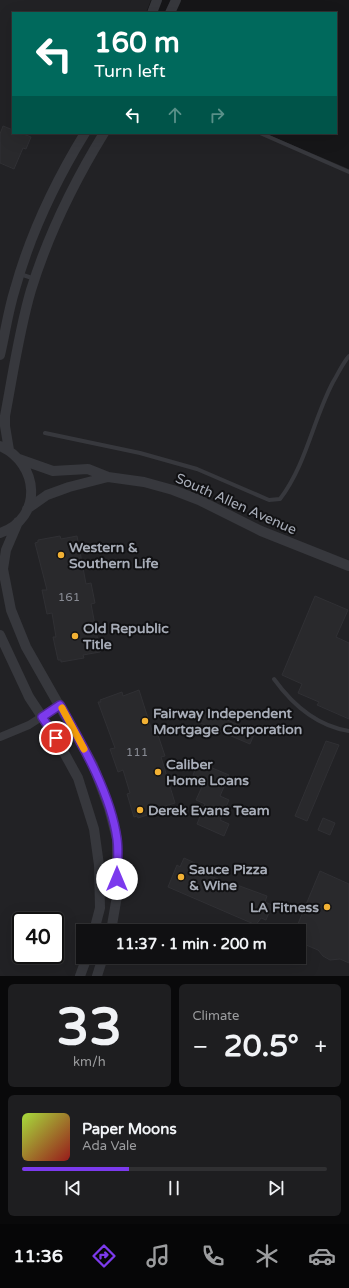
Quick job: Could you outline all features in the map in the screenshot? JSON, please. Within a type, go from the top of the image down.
[{"type":"street","points":[[152,12],[157,0]]},
{"type":"street","points":[[170,12],[176,0]]},
{"type":"street","points":[[0,356],[14,290],[20,274],[56,185],[84,134]]},
{"type":"street","points":[[103,134],[81,172],[54,228],[35,279],[22,327],[5,416],[5,448],[19,459],[27,470],[31,483],[31,496],[27,509],[18,522],[6,550],[3,569],[11,610],[26,647],[93,765],[109,808],[117,839],[117,896],[112,924]]},
{"type":"street","name":"South Allen Avenue","points":[[19,459],[53,471],[88,469],[108,477],[144,482],[174,490],[199,500],[262,531],[349,566]]},
{"type":"street","name":"South Allen Avenue","points":[[27,509],[47,495],[69,487],[108,477]]},
{"type":"street","points":[[0,533],[6,531],[18,522]]},
{"type":"street","points":[[0,635],[26,691],[56,738],[78,778],[94,829],[99,865],[100,908],[96,924]]},
{"type":"street","points":[[0,737],[17,731],[60,705]]},
{"type":"street","points":[[80,976],[84,964]]},
{"type":"street","points":[[97,976],[101,964]]},
{"type":"lane","points":[[262,134],[349,172]]},
{"type":"lane","points":[[20,274],[35,279]]},
{"type":"lane","points":[[45,433],[140,453],[190,466],[270,500],[280,499],[292,484],[327,395],[349,356]]},
{"type":"lane","points":[[274,679],[284,692],[302,710],[328,725],[349,731]]},
{"type":"shaded area","points":[[0,0],[151,0],[146,12],[12,12],[12,134],[266,134],[349,169],[349,976],[0,976]]},
{"type":"building","points":[[3,126],[12,130],[12,134],[24,134],[31,137],[26,149],[23,148],[14,169],[0,163],[0,134]]},
{"type":"building","points":[[60,536],[61,539],[77,536],[86,584],[91,583],[95,603],[91,604],[100,652],[83,655],[84,658],[61,662],[61,660],[58,660],[53,637],[56,637],[52,613],[47,614],[42,590],[47,590],[35,543],[38,542],[38,540]]},
{"type":"building","points":[[315,596],[348,610],[336,637],[349,643],[349,719],[317,705],[319,702],[298,693],[302,684],[282,675]]},
{"type":"building","points":[[139,690],[154,737],[158,735],[165,756],[161,757],[175,803],[159,808],[160,811],[138,818],[137,816],[134,817],[127,794],[130,793],[123,770],[118,772],[110,749],[115,748],[98,702],[122,692],[123,696]]},
{"type":"building","points":[[202,709],[255,732],[250,744],[196,721]]},
{"type":"building","points":[[326,741],[339,745],[307,821],[295,816]]},
{"type":"building","points":[[198,762],[229,775],[220,796],[229,800],[220,820],[229,824],[224,836],[197,824],[205,804],[196,800],[205,780],[193,775]]},
{"type":"building","points":[[323,818],[335,823],[330,835],[318,830]]},
{"type":"building","points":[[184,858],[197,864],[195,869],[236,887],[237,885],[267,896],[265,902],[272,905],[266,920],[261,918],[257,924],[254,924],[168,887],[177,865],[180,867]]},
{"type":"building","name":"LA Fitness","points":[[320,871],[349,884],[349,963],[340,959],[330,960],[323,956],[318,950],[306,945],[306,924],[298,924]]},
{"type":"slow traffic","points":[[62,708],[84,749]]},
{"type":"place","name":"Western & Southern Life","points":[[61,555]]},
{"type":"place","name":"Old Republic Title","points":[[75,636]]},
{"type":"place","name":"Fairway Independent Mortgage Corporation","points":[[145,721]]},
{"type":"place","name":"Caliber Home Loans","points":[[158,772]]},
{"type":"place","name":"Derek Evans Team","points":[[140,810]]},
{"type":"place","name":"Sauce Pizza & Wine","points":[[181,877]]},
{"type":"place","name":"LA Fitness","points":[[327,907]]},
{"type":"route","points":[[56,738],[42,717],[60,705],[93,765],[109,808],[117,839],[117,879]]}]
